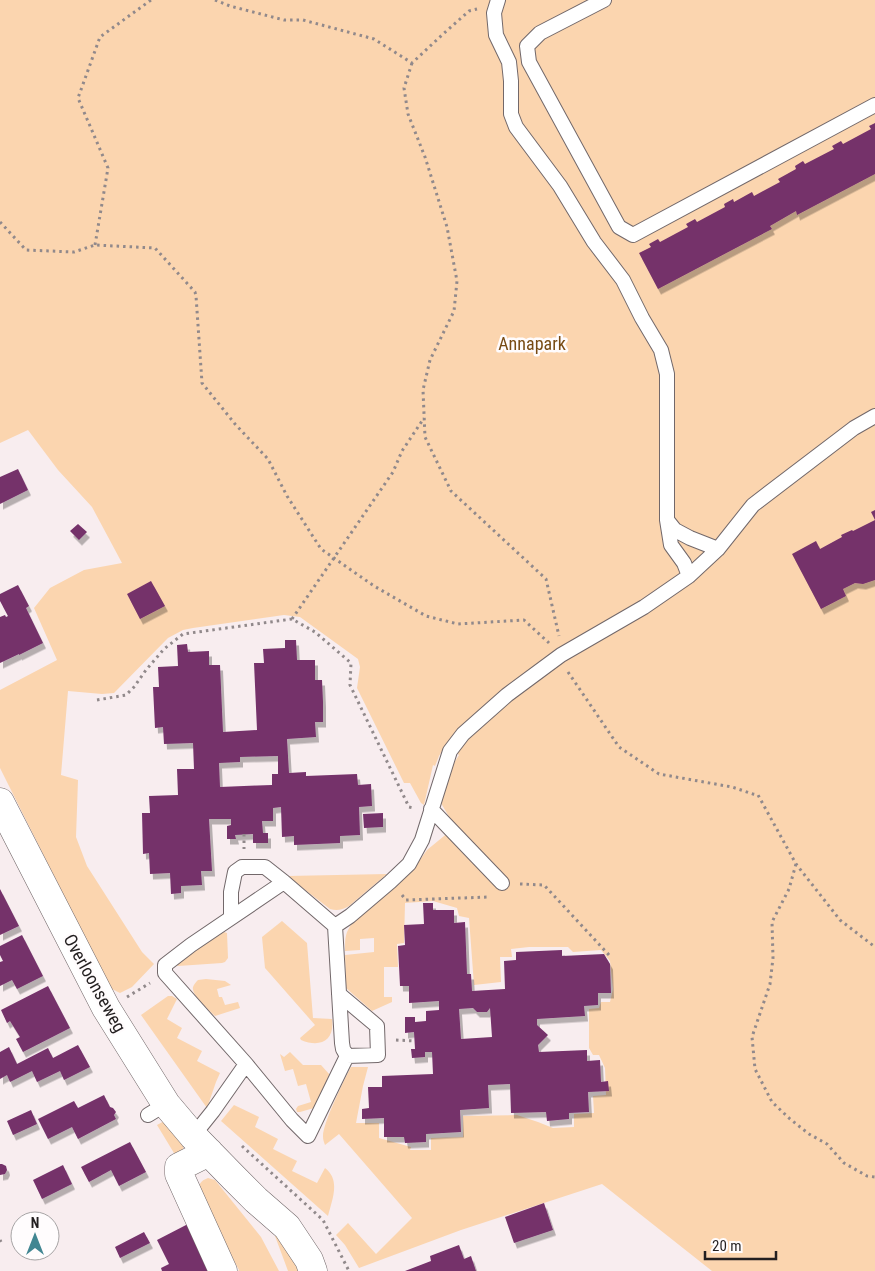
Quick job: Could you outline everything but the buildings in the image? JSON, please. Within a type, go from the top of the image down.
[{"type":"street","name":"Overloonseweg","points":[[0,802],[157,1110],[201,1144],[256,1200],[288,1227],[309,1260],[313,1271]]},
{"type":"street","points":[[201,1144],[179,1167],[179,1174],[223,1271]]},
{"type":"lane","points":[[604,0],[540,33],[527,46],[529,62],[618,227],[633,235],[875,105]]},
{"type":"lane","points":[[497,2],[494,13],[496,35],[508,62],[511,81],[511,114],[516,127],[560,186],[594,242],[623,280],[661,350],[667,374],[667,520],[671,545],[684,563],[689,576]]},
{"type":"lane","points":[[335,926],[350,916],[408,864],[422,840],[450,751],[463,734],[506,695],[562,654],[644,608],[689,576],[718,549],[753,506],[854,428],[875,416]]},
{"type":"lane","points":[[667,520],[675,530],[718,549]]},
{"type":"lane","points":[[431,812],[502,883]]},
{"type":"lane","points":[[232,918],[231,892],[235,872],[242,867],[265,867],[284,882],[335,926],[342,1043],[347,1056],[308,1136],[165,973],[165,965],[191,945],[232,918],[284,882]]},
{"type":"lane","points":[[339,994],[377,1026],[378,1055],[347,1056]]},
{"type":"lane","points":[[201,1144],[213,1111],[246,1064]]},
{"type":"path","points":[[95,245],[108,168],[78,98],[100,37],[151,0]]},
{"type":"path","points":[[216,0],[230,6],[284,20],[303,20],[374,39],[412,63]]},
{"type":"path","points":[[497,2],[469,11],[442,34],[412,63],[404,88],[408,114],[447,227],[457,282],[454,311],[430,360],[423,390],[425,437],[451,491],[546,579],[562,654],[561,663],[619,747],[659,774],[732,787],[758,794],[796,864],[840,920],[875,947]]},
{"type":"path","points":[[0,222],[26,250],[74,252],[95,245],[155,248],[195,292],[202,383],[235,424],[268,459],[287,496],[321,549],[374,586],[426,616],[458,624],[524,620],[562,654]]},
{"type":"path","points":[[292,619],[393,472],[402,451],[424,418]]},
{"type":"path","points":[[97,700],[126,695],[164,649],[183,634],[292,619],[315,632],[351,663],[350,685],[409,807],[431,812]]},
{"type":"path","points":[[796,864],[789,889],[772,922],[774,958],[770,984],[752,1037],[755,1069],[772,1102],[784,1114],[809,1134],[827,1144],[844,1163],[867,1176],[875,1177]]},
{"type":"path","points":[[390,882],[406,900],[491,896],[502,883],[544,885],[609,955]]},
{"type":"path","points":[[126,998],[130,1004]]},
{"type":"path","points":[[236,1141],[323,1220],[349,1271]]},
{"type":"green space","name":"Annapark","points":[[0,0],[875,0],[875,1271],[712,1271],[602,1184],[461,1230],[359,1268],[345,1245],[336,1235],[348,1223],[376,1254],[412,1218],[339,1134],[325,1145],[323,1137],[326,1123],[351,1067],[368,1067],[356,1123],[379,1123],[379,1138],[411,1147],[410,1150],[431,1150],[431,1138],[463,1137],[463,1116],[517,1115],[553,1128],[574,1127],[574,1114],[594,1113],[593,1096],[606,1095],[605,1068],[599,1055],[593,1055],[589,1048],[589,1009],[599,1008],[601,1002],[610,1002],[613,989],[610,961],[601,950],[573,952],[568,947],[511,949],[512,957],[500,957],[501,982],[474,985],[469,918],[459,916],[457,908],[433,901],[405,903],[404,943],[397,944],[398,967],[384,967],[384,997],[392,997],[392,1002],[372,1011],[346,988],[345,955],[374,952],[374,938],[360,939],[360,950],[345,951],[346,935],[350,926],[397,886],[427,850],[455,827],[441,803],[452,766],[459,755],[446,744],[435,766],[433,765],[424,805],[421,803],[410,783],[404,783],[357,688],[360,667],[358,659],[300,617],[284,615],[183,630],[168,638],[114,693],[102,694],[68,691],[61,775],[78,780],[76,837],[87,866],[142,952],[154,964],[132,987],[120,993],[110,988],[0,768],[0,690],[57,660],[34,608],[50,588],[84,570],[122,563],[92,507],[58,470],[28,430],[0,443]]},
{"type":"green space","points":[[387,874],[349,906],[337,910],[330,909],[287,876]]},
{"type":"green space","points":[[282,921],[307,943],[313,1018],[332,1019],[329,1037],[320,1043],[301,1040],[300,1038],[315,1025],[265,968],[262,937]]},
{"type":"green space","points":[[224,932],[227,933],[228,958],[225,962],[176,965],[178,962]]},
{"type":"green space","points":[[198,980],[225,981],[231,985],[217,989],[219,997],[222,997],[225,1005],[238,1002],[240,1008],[215,1016],[201,1002],[193,990],[193,986]]},
{"type":"green space","points":[[168,996],[177,999],[167,1019],[182,1028],[177,1038],[202,1051],[197,1061],[220,1073],[207,1108],[141,1015]]},
{"type":"green space","points":[[290,1052],[303,1065],[321,1065],[330,1075],[331,1078],[314,1108],[297,1112],[298,1106],[311,1102],[306,1084],[298,1086],[293,1069],[285,1071],[280,1054],[284,1057]]},
{"type":"green space","points":[[234,1105],[259,1117],[255,1127],[278,1139],[273,1149],[297,1161],[292,1171],[317,1183],[325,1168],[330,1173],[333,1178],[334,1190],[328,1216],[221,1121]]},
{"type":"green space","points":[[168,1119],[184,1144],[177,1158],[157,1125]]},
{"type":"green space","points":[[208,1178],[215,1180],[261,1237],[279,1271],[238,1271],[198,1193],[200,1183]]},
{"type":"green space","points":[[276,1234],[301,1271],[288,1271],[275,1236]]}]
